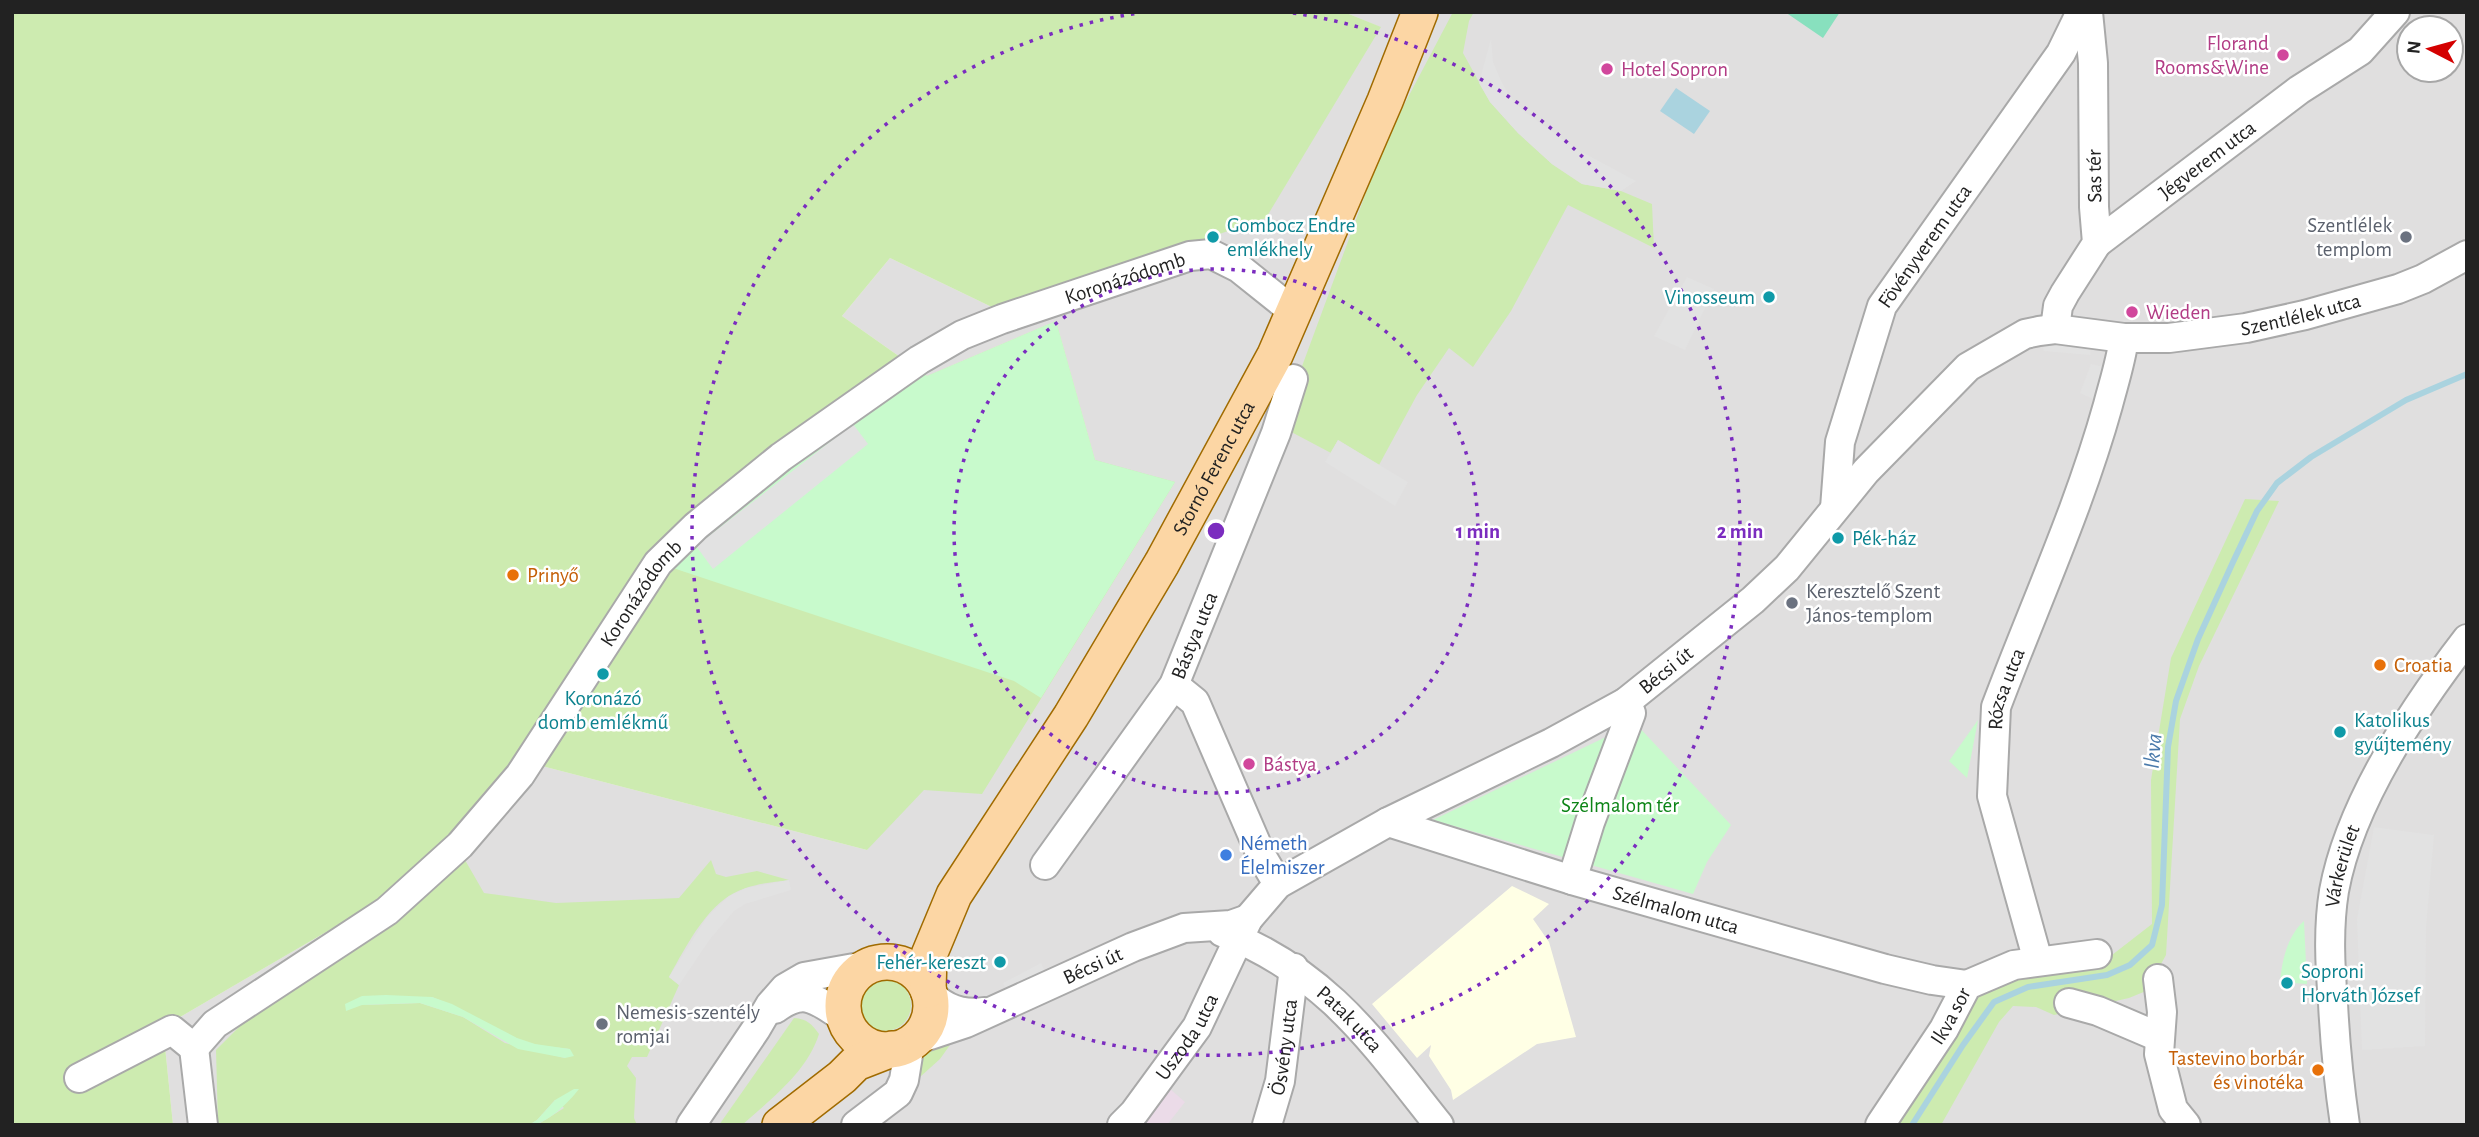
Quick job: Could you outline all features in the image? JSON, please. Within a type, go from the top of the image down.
[{"type":"main road","name":"Stornó Ferenc utca","points":[[928,990],[929,955],[954,895],[1064,727],[1162,563],[1275,355],[1385,101],[1420,12]]},
{"type":"main road","name":"Stornó Ferenc utca","points":[[878,964],[954,895]]},
{"type":"main road","points":[[792,1115],[856,1063],[905,1045],[923,1031],[929,1018],[928,990],[914,971],[901,964],[878,964],[857,974],[848,987],[844,1003],[847,1022],[852,1032],[874,1048],[905,1045]]},
{"type":"main road","points":[[792,1115],[835,1051],[847,1022]]},
{"type":"street","name":"Fövényverem utca","points":[[1835,508],[1840,442],[1882,306],[2061,53],[2081,12]]},
{"type":"street","name":"Sas tér","points":[[2088,12],[2094,63],[2094,207],[2097,243]]},
{"type":"street","name":"Jégverem utca","points":[[2097,243],[2299,90],[2360,51],[2395,12]]},
{"type":"street","points":[[2061,53],[2075,45],[2083,45],[2094,63]]},
{"type":"street","points":[[2097,243],[2064,293],[2058,306],[2054,329],[2124,338]]},
{"type":"street","name":"Koronázódomb","points":[[194,1048],[215,1024],[387,911],[460,845],[520,775],[658,563],[696,526],[781,457],[919,360],[980,327],[1190,256],[1211,254],[1239,268],[1294,312]]},
{"type":"street","name":"Szentlélek utca","points":[[2124,338],[2203,334],[2305,315],[2398,289],[2467,256]]},
{"type":"street","name":"Bécsi út","points":[[905,1045],[966,1023],[1133,947],[1194,926],[1224,933],[1243,930],[1278,884],[1388,822],[1551,743],[1626,702],[1753,600],[1778,576],[1866,471],[1968,367],[2020,337],[2054,329]]},
{"type":"street","name":"Rózsa utca","points":[[2038,961],[1992,796],[1996,707],[2078,500],[2121,361],[2124,338]]},
{"type":"street","name":"Bástya utca","points":[[1045,865],[1174,685],[1276,433],[1293,379]]},
{"type":"street","points":[[1839,456],[1841,467],[1846,474],[1853,476],[1866,471]]},
{"type":"street","name":"Várkerület","points":[[2344,1125],[2337,1068],[2330,961],[2332,914],[2340,865],[2354,827],[2385,760],[2420,704],[2467,639]]},
{"type":"street","points":[[1174,685],[1195,702],[1262,857],[1278,884]]},
{"type":"street","points":[[1572,880],[1590,822],[1631,713],[1626,702]]},
{"type":"street","name":"Szélmalom utca","points":[[1388,822],[1572,880],[1885,969],[1932,981],[1967,985]]},
{"type":"street","name":"Patak utca","points":[[1243,930],[1345,1010],[1439,1125]]},
{"type":"street","name":"Uszoda utca","points":[[1122,1125],[1135,1112],[1197,1027],[1243,930]]},
{"type":"street","name":"Ikva sor","points":[[1881,1125],[1944,1030],[1967,985],[2014,965],[2097,954]]},
{"type":"street","points":[[691,1125],[770,1005],[785,988],[804,977],[878,964]]},
{"type":"street","name":"Ösvény utca","points":[[1267,1125],[1280,1081],[1294,968]]},
{"type":"street","points":[[2158,979],[2161,1012],[2159,1054],[2173,1109],[2186,1125]]},
{"type":"street","name":"Bécsi út","points":[[928,990],[937,1003],[953,1010],[979,1013],[993,1010]]},
{"type":"street","points":[[756,1029],[780,1005],[802,995],[815,999],[847,1022]]},
{"type":"street","points":[[2069,1003],[2098,1011],[2159,1037]]},
{"type":"street","points":[[79,1078],[172,1030],[194,1048],[203,1125]]},
{"type":"street","points":[[856,1125],[898,1093],[904,1080],[905,1045]]},
{"type":"shaded area","points":[[1344,12],[2467,12],[2467,1125],[173,1125],[163,1027],[400,889],[538,765],[867,850],[1095,460],[1056,321],[927,376],[842,316],[890,258],[998,310],[1380,27]]},
{"type":"shaded area","points":[[1491,39],[1493,62],[1501,81],[1511,98],[1525,112],[1578,150],[1636,181],[1621,191],[1582,184],[1552,164],[1518,133],[1490,102],[1479,83]]},
{"type":"shaded area","points":[[1687,277],[1714,289],[1685,350],[1654,336]]},
{"type":"shaded area","points":[[2039,331],[2092,334],[2090,355],[2044,351]]},
{"type":"shaded area","points":[[2091,364],[2118,370],[2108,406],[2080,393]]},
{"type":"shaded area","points":[[853,424],[868,444],[713,569],[696,546]]},
{"type":"shaded area","points":[[1338,440],[1408,482],[1395,506],[1325,462]]},
{"type":"shaded area","points":[[2374,827],[2434,835],[2426,927],[2425,1046],[2362,1050],[2357,919]]},
{"type":"shaded area","points":[[789,880],[791,890],[745,904],[734,911],[710,939],[679,985],[669,977],[707,917],[729,896],[746,888]]},
{"type":"shaded area","points":[[1512,886],[1549,904],[1533,919],[1549,942],[1576,1037],[1537,1044],[1453,1100],[1451,1090],[1429,1056],[1431,1045],[1417,1058],[1372,1004]]},
{"type":"shaded area","points":[[1041,963],[1050,984],[1012,1003],[1003,983]]},
{"type":"shaded area","points":[[1169,1088],[1185,1102],[1167,1125],[1139,1125]]},
{"type":"green space","points":[[12,12],[1344,12],[1381,27],[1266,218],[998,310],[890,258],[842,316],[927,376],[1056,321],[1095,460],[1175,482],[982,794],[924,790],[867,850],[538,765],[465,860],[484,893],[556,903],[679,898],[711,860],[716,874],[726,877],[757,871],[789,880],[757,885],[733,894],[721,902],[700,925],[669,977],[679,985],[647,1057],[632,1057],[627,1066],[636,1078],[634,1118],[637,1125],[537,1125],[564,1108],[555,1100],[529,1125],[218,1125],[216,1050],[248,1018],[461,863],[400,889],[163,1027],[173,1125],[12,1125]],"holes":[[[432,997],[522,1041],[570,1049],[565,1058],[505,1043],[463,1017],[420,1003],[362,1005]]]},
{"type":"green space","points":[[1453,12],[1474,12],[1469,21],[1463,53],[1490,102],[1518,133],[1552,164],[1582,184],[1621,191],[1652,204],[1654,248],[1568,205],[1511,311],[1473,367],[1449,348],[1417,395],[1379,465],[1338,440],[1331,453],[1280,426],[1385,141]]},
{"type":"green space","points":[[1785,12],[1840,12],[1823,38]]},
{"type":"green space","points":[[1056,321],[1095,460],[1175,482],[1041,698],[1014,681],[658,563],[911,364],[927,376]]},
{"type":"green space","points":[[2245,499],[2279,501],[2199,666],[2180,719],[2166,955],[2146,991],[2129,998],[2054,1015],[2036,1007],[2013,1006],[1999,1022],[1941,1125],[1889,1125],[1970,998],[2016,971],[2067,968],[2112,955],[2152,924],[2151,780],[2171,658]]},
{"type":"green space","points":[[1978,720],[1967,778],[1949,761]]},
{"type":"green space","name":"Szélmalom tér","points":[[1635,723],[1731,825],[1707,862],[1693,894],[1433,820]]},
{"type":"green space","points":[[2304,921],[2307,984],[2280,982],[2289,941]]},
{"type":"green space","points":[[885,979],[904,986],[911,1005],[904,1024],[885,1031],[866,1024],[859,1005],[866,986]]},
{"type":"green space","points":[[362,996],[432,997],[452,1004],[517,1038],[535,1044],[570,1049],[574,1056],[565,1058],[518,1049],[463,1017],[420,1003],[362,1005],[346,1011],[345,1004]]},
{"type":"green space","points":[[794,1018],[809,1023],[819,1034],[806,1061],[776,1095],[742,1125],[719,1125]]},
{"type":"green space","points":[[950,1045],[940,1059],[920,1077],[921,1062],[926,1053],[935,1047]]},
{"type":"green space","points":[[579,1089],[557,1112],[543,1121],[529,1125],[555,1100]]},
{"type":"water","points":[[1676,88],[1710,111],[1694,134],[1660,111]]},
{"type":"waterway","name":"Ikva","points":[[1912,1125],[1994,1002],[2028,987],[2107,975],[2130,965],[2152,945],[2162,905],[2168,747],[2176,701],[2198,639],[2233,562],[2257,511],[2277,483],[2311,457],[2406,400],[2467,374]]},
{"type":"place","name":"Florand Rooms&Wine","points":[[2283,55]]},
{"type":"place","name":"Hotel Sopron","points":[[1607,69]]},
{"type":"place","name":"Gombocz Endre emlékhely","points":[[1213,237]]},
{"type":"place","name":"Szentlélek templom","points":[[2406,237]]},
{"type":"place","name":"Vinosseum","points":[[1769,297]]},
{"type":"place","name":"Wieden","points":[[2132,312]]},
{"type":"place","name":"Pék-ház","points":[[1838,538]]},
{"type":"place","name":"Prinyő","points":[[513,575]]},
{"type":"place","name":"Keresztelő Szent János-templom","points":[[1792,603]]},
{"type":"place","name":"Croatia","points":[[2380,665]]},
{"type":"place","name":"Koronázó domb emlékmű","points":[[603,674]]},
{"type":"place","name":"Katolikus gyűjtemény","points":[[2340,732]]},
{"type":"place","name":"Bástya","points":[[1249,764]]},
{"type":"place","name":"Németh Élelmiszer","points":[[1226,855]]},
{"type":"place","name":"Fehér-kereszt","points":[[1000,962]]},
{"type":"place","name":"Soproni Horváth József","points":[[2287,983]]},
{"type":"place","name":"Nemesis-szentély romjai","points":[[602,1024]]},
{"type":"place","name":"Tastevino borbár és vinotéka","points":[[2318,1070]]}]
